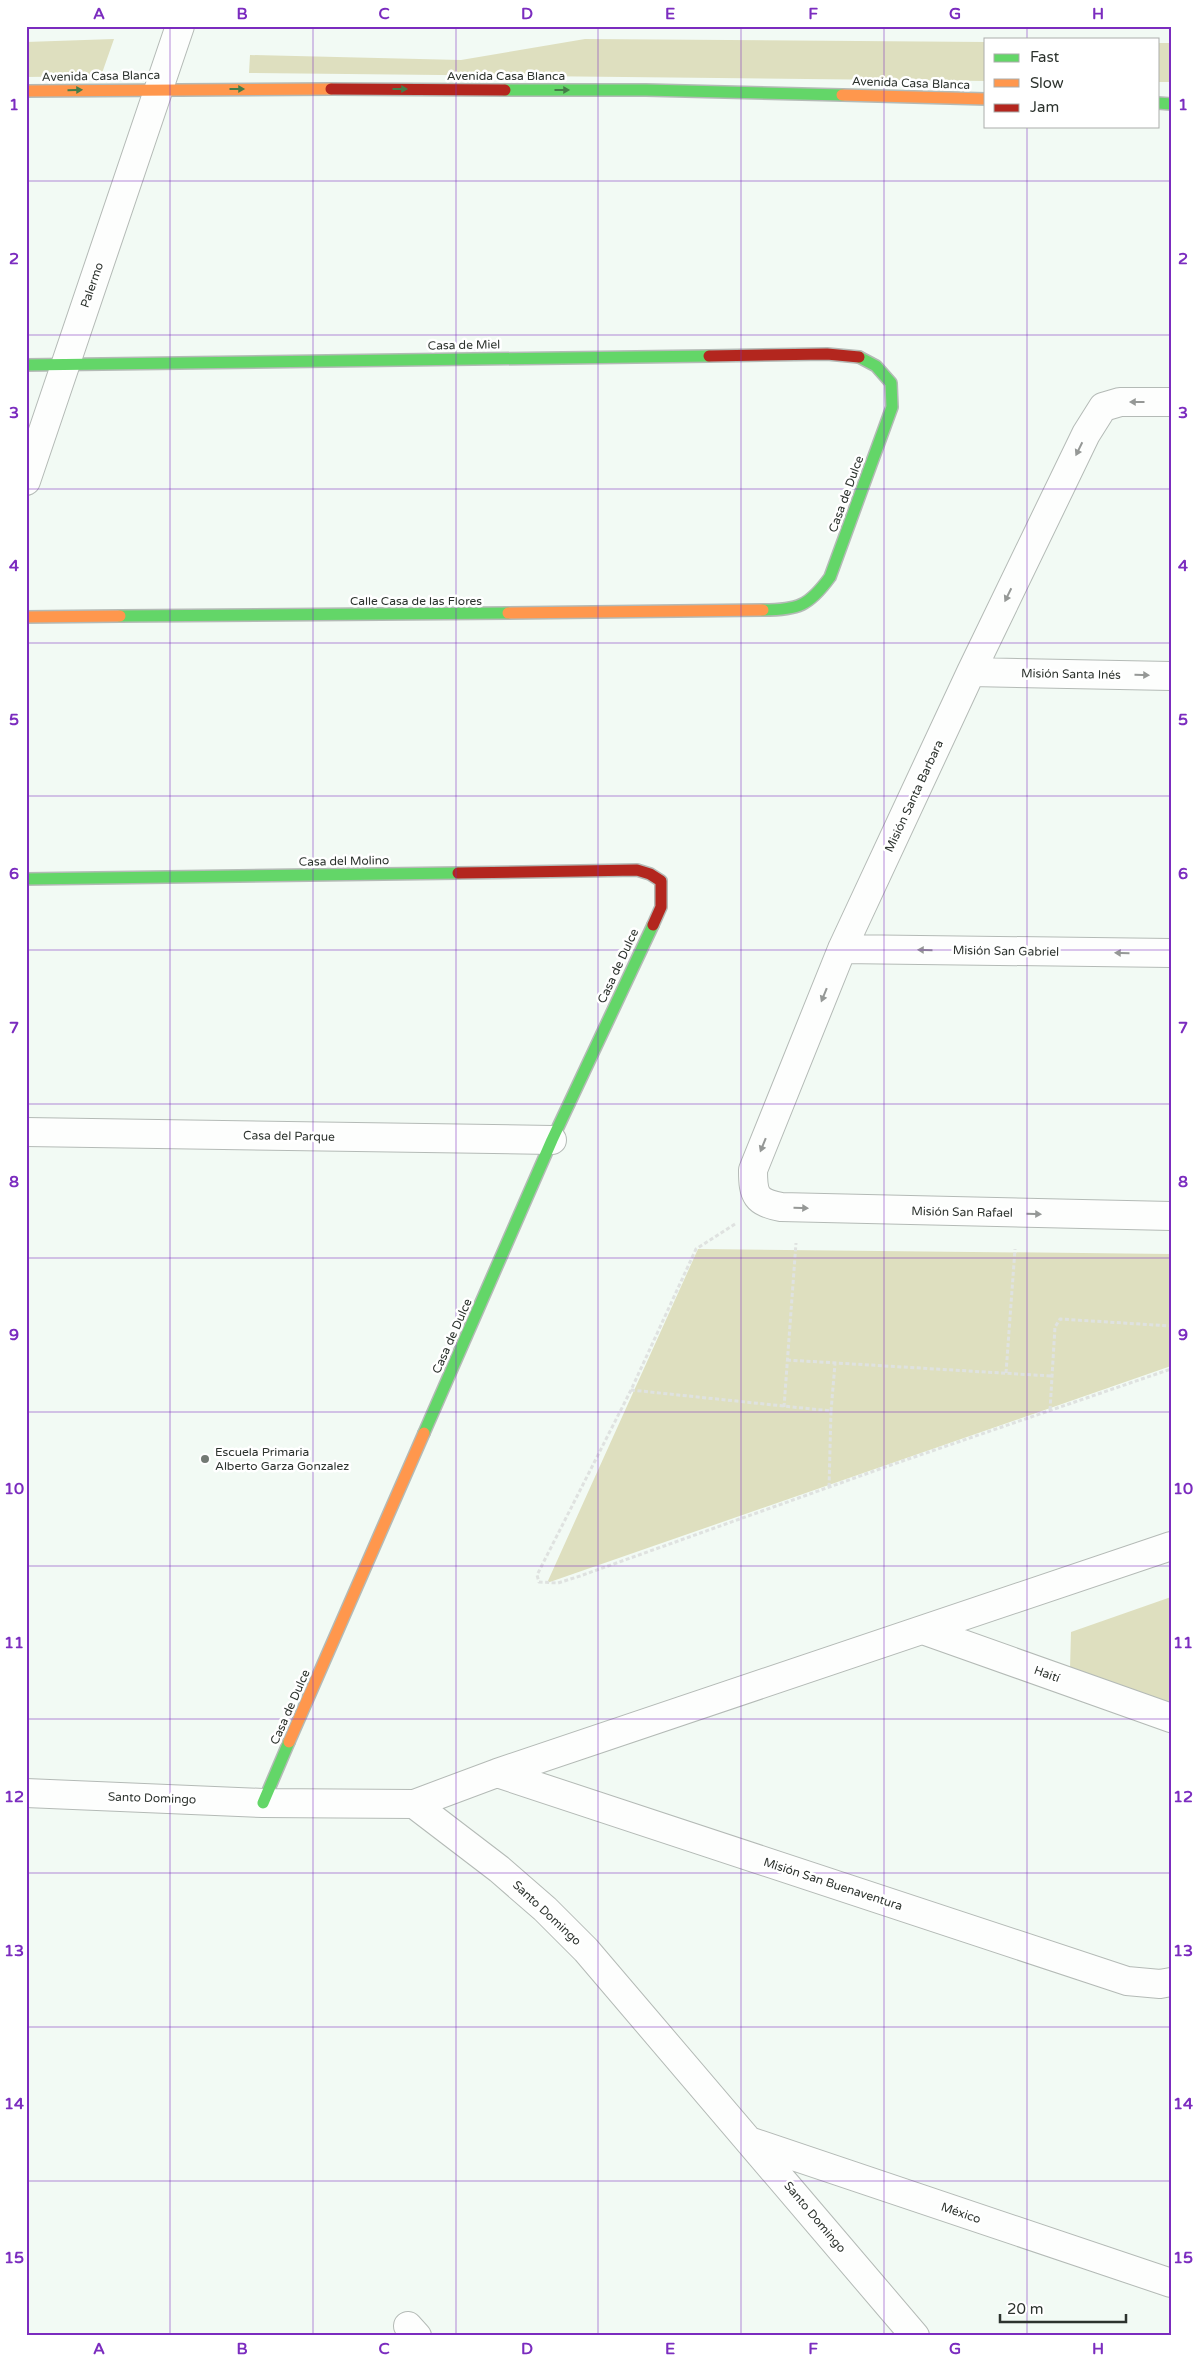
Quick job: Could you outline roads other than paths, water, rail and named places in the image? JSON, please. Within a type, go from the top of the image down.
[{"type":"street","name":"Palermo","points":[[26,481],[180,26]]},
{"type":"street","name":"Avenida Casa Blanca","points":[[26,91],[160,89],[646,90],[984,99]]},
{"type":"street","name":"Casa de Miel","points":[[26,365],[827,354],[857,356],[876,366],[891,383]]},
{"type":"street","name":"Casa de Dulce","points":[[806,605],[819,593],[830,577],[892,407],[891,383]]},
{"type":"street","name":"Misión Santa Barbara","points":[[760,1200],[753,1184],[753,1170],[842,949],[971,672],[1086,434],[1103,407],[1120,402],[1171,402]]},
{"type":"street","name":"Calle Casa de las Flores","points":[[26,618],[770,612],[789,610],[806,605]]},
{"type":"street","name":"Misión Santa Inés","points":[[971,672],[1171,676]]},
{"type":"street","name":"Casa del Molino","points":[[26,879],[636,870],[650,874],[661,881]]},
{"type":"street","name":"Casa de Dulce","points":[[263,1803],[552,1140],[661,907],[661,881]]},
{"type":"street","name":"Misión San Gabriel","points":[[842,949],[1171,953]]},
{"type":"street","name":"Casa del Parque","points":[[26,1132],[552,1140]]},
{"type":"street","name":"Misión San Rafael","points":[[760,1200],[781,1207],[799,1208],[1171,1216]]},
{"type":"street","points":[[414,1804],[497,1773],[1171,1546]]},
{"type":"street","name":"Haití","points":[[923,1630],[1171,1718]]},
{"type":"street","name":"Misión San Buenaventura","points":[[497,1773],[1127,1981],[1160,1984],[1171,1982]]},
{"type":"street","name":"Santo Domingo","points":[[26,1793],[263,1803],[414,1804],[499,1868],[545,1909],[586,1950],[752,2142],[915,2336]]},
{"type":"street","name":"México","points":[[752,2142],[1171,2283]]},
{"type":"place","name":"Escuela Primaria Alberto Garza Gonzalez","points":[[205,1459]]}]
